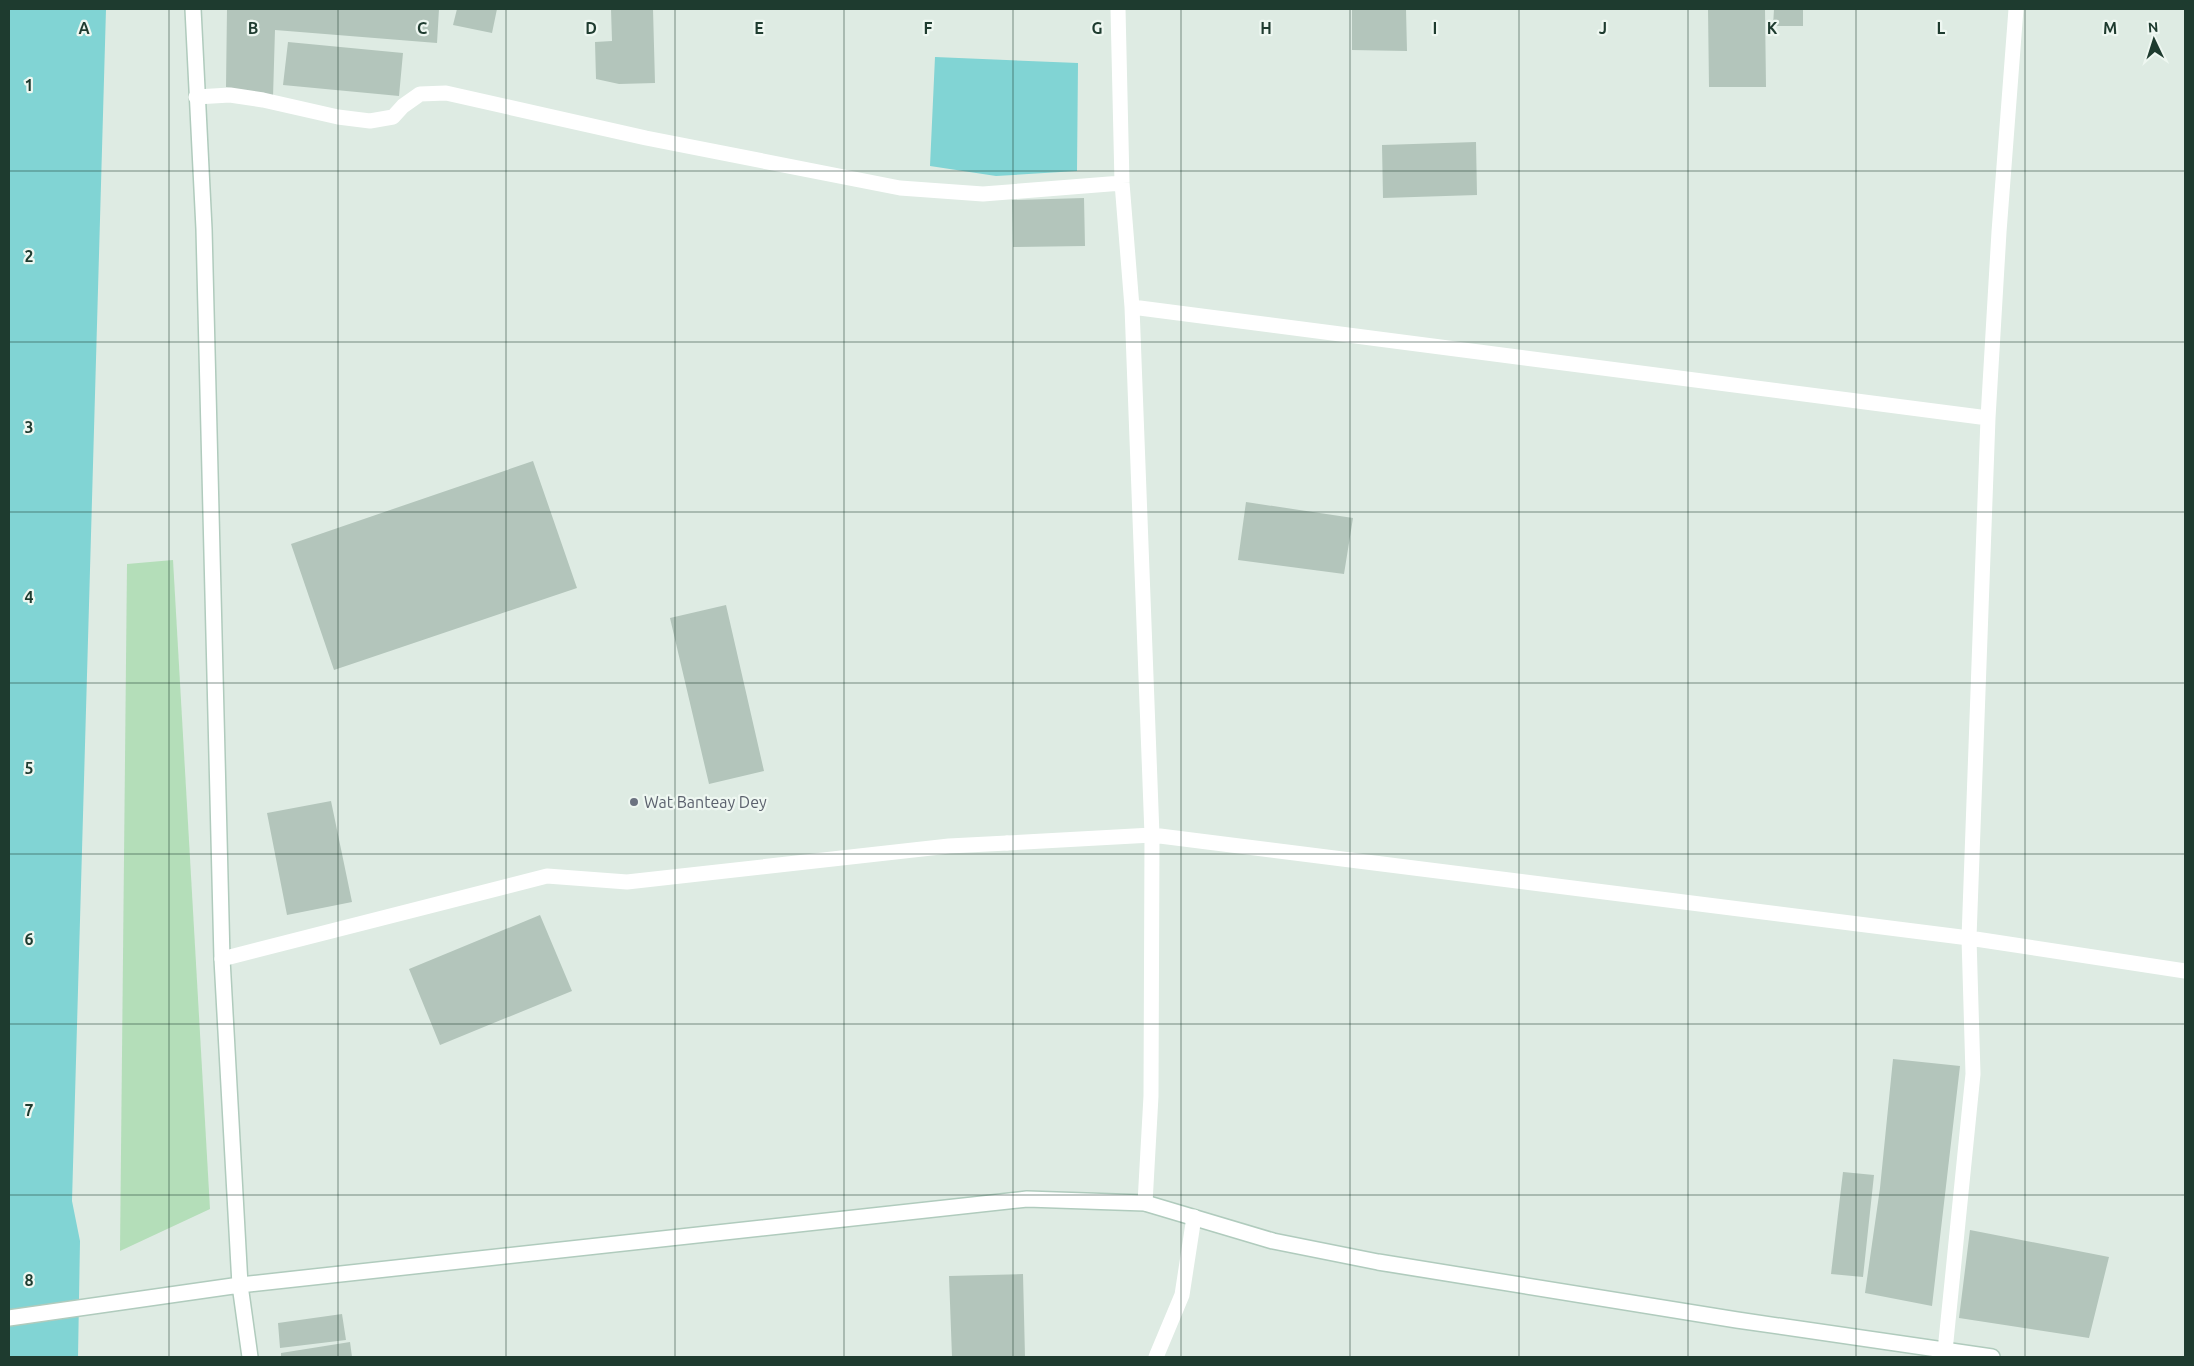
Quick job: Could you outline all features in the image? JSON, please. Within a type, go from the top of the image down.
[{"type":"street","points":[[193,9],[204,229],[222,959],[240,1285],[250,1357]]},
{"type":"street","points":[[1118,9],[1122,183],[1132,307],[1152,835],[1151,1096],[1145,1203]]},
{"type":"street","points":[[1945,1351],[1972,1074],[1969,938],[1988,418],[1999,232],[2016,9]]},
{"type":"street","points":[[196,97],[230,95],[263,100],[338,117],[370,121],[393,117],[403,106],[420,94],[446,93],[646,138],[900,188],[983,194],[1122,183]]},
{"type":"street","points":[[1132,307],[1988,418]]},
{"type":"street","points":[[222,959],[547,876],[627,882],[949,846],[1152,835],[1969,938],[2185,971]]},
{"type":"street","points":[[9,1318],[240,1285],[1027,1199],[1145,1203],[1274,1241],[1378,1262],[1738,1320],[1992,1357]]},
{"type":"street","points":[[1156,1357],[1182,1295],[1194,1217]]},
{"type":"green space","points":[[173,560],[210,1209],[120,1251],[127,564]]},
{"type":"water","points":[[9,9],[106,9],[72,1201],[80,1241],[78,1357],[9,1357]]},
{"type":"water","points":[[935,57],[1078,63],[1077,171],[996,176],[930,166]]},
{"type":"building","points":[[227,9],[439,9],[437,43],[275,30],[273,97],[226,87]]},
{"type":"building","points":[[457,9],[497,9],[492,33],[453,25]]},
{"type":"building","points":[[611,9],[653,9],[655,83],[619,84],[596,79],[595,42],[612,41]]},
{"type":"building","points":[[1352,9],[1406,9],[1407,51],[1352,50]]},
{"type":"building","points":[[1708,9],[1765,9],[1766,87],[1709,87]]},
{"type":"building","points":[[1774,9],[1803,9],[1803,26],[1773,26]]},
{"type":"building","points":[[288,42],[403,53],[399,96],[283,85]]},
{"type":"building","points":[[1476,142],[1477,195],[1383,198],[1382,145]]},
{"type":"building","points":[[1084,198],[1085,246],[1013,247],[1012,200]]},
{"type":"building","points":[[533,461],[577,588],[334,670],[291,544]]},
{"type":"building","points":[[1246,502],[1353,518],[1344,574],[1238,560]]},
{"type":"building","points":[[726,605],[764,771],[709,784],[670,618]]},
{"type":"building","points":[[331,801],[352,902],[287,915],[267,813]]},
{"type":"building","points":[[540,915],[572,991],[440,1045],[409,969]]},
{"type":"building","points":[[1893,1059],[1960,1066],[1932,1306],[1865,1293],[1880,1188]]},
{"type":"building","points":[[1843,1172],[1874,1175],[1863,1277],[1831,1274]]},
{"type":"building","points":[[1970,1230],[2109,1257],[2089,1338],[1959,1318]]},
{"type":"building","points":[[1023,1274],[1025,1357],[952,1357],[949,1276]]},
{"type":"building","points":[[342,1314],[346,1340],[280,1348],[278,1323]]},
{"type":"building","points":[[350,1342],[352,1357],[281,1357],[281,1353]]},
{"type":"place","name":"Wat Banteay Dey","points":[[634,802]]}]
